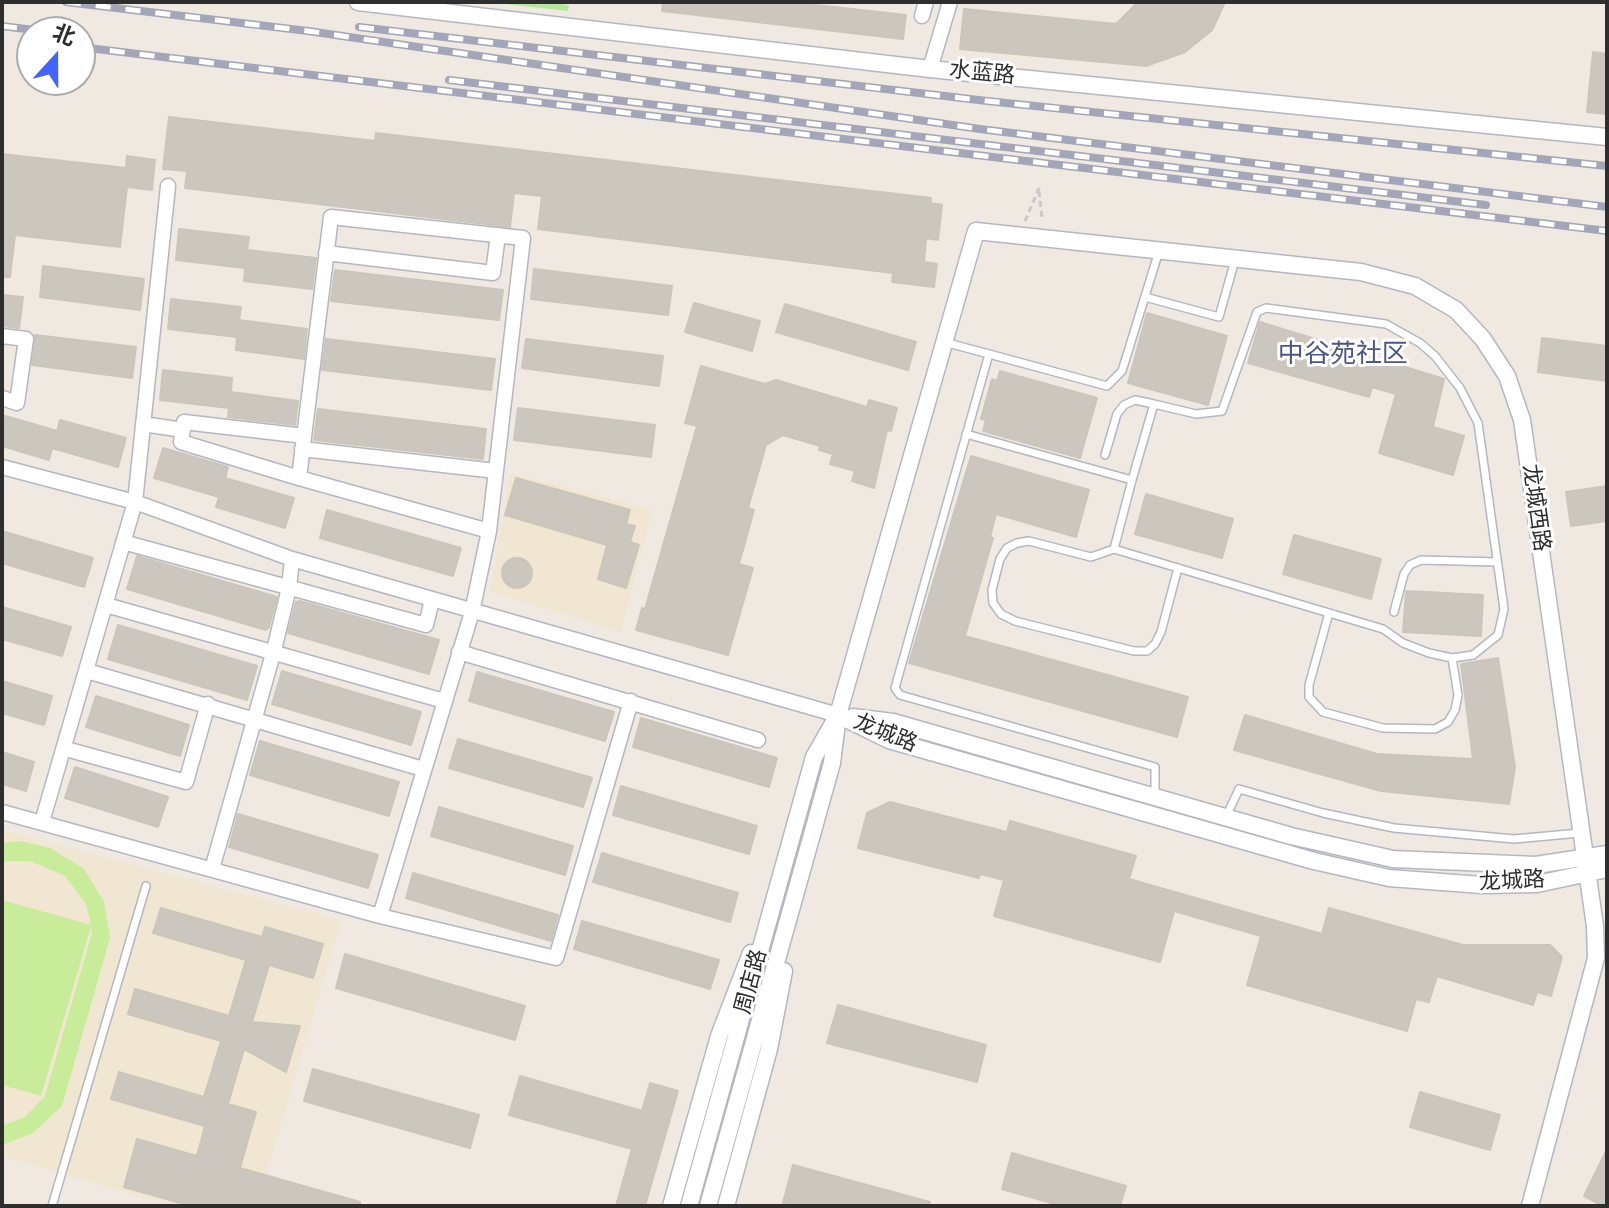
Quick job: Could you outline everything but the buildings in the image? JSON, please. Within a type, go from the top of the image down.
[{"type":"street","name":"水蓝路","points":[[358,2],[437,7],[930,69],[1607,137]]},
{"type":"street","points":[[930,69],[950,2]]},
{"type":"street","points":[[42,822],[66,749],[135,502],[168,186]]},
{"type":"street","points":[[299,478],[331,217],[523,238],[489,531],[472,612],[380,916]]},
{"type":"street","name":"龙城西路","points":[[943,342],[976,231],[1361,272],[1415,286],[1456,310],[1483,339],[1507,376],[1522,420],[1595,926],[1596,958],[1530,1206]]},
{"type":"street","points":[[326,253],[493,273],[498,235]]},
{"type":"street","points":[[2,336],[26,339],[17,403],[2,398]]},
{"type":"street","points":[[2,467],[135,502],[292,559],[838,715],[943,342]]},
{"type":"street","points":[[489,531],[181,442],[184,422],[496,471]]},
{"type":"street","points":[[143,424],[183,430]]},
{"type":"street","points":[[123,542],[426,625],[432,600]]},
{"type":"street","points":[[212,869],[273,654],[289,588],[292,559]]},
{"type":"street","points":[[106,605],[444,701]]},
{"type":"street","points":[[459,652],[758,740]]},
{"type":"street","points":[[87,671],[423,769]]},
{"type":"street","points":[[2,812],[380,916],[556,958],[631,701]]},
{"type":"street","points":[[66,749],[186,782],[208,704]]},
{"type":"street","name":"周店路","points":[[689,1206],[814,757],[838,715]]},
{"type":"street","name":"周店路","points":[[708,1206],[832,763],[838,715]]},
{"type":"street","name":"龙城路","points":[[838,715],[893,722],[1319,844],[1393,859],[1484,865],[1584,864],[1607,869]]},
{"type":"street","name":"龙城路","points":[[838,715],[889,740],[1376,875],[1422,882],[1537,884],[1607,854]]},
{"type":"street","points":[[671,1206],[719,1036],[773,903]]},
{"type":"street","points":[[726,1206],[780,1002],[792,909]]},
{"type":"lane","points":[[943,342],[1107,386],[1122,371],[1159,251]]},
{"type":"lane","points":[[1145,297],[1219,317],[1235,260]]},
{"type":"lane","points":[[1105,455],[1117,414],[1124,405],[1135,400],[1196,414],[1222,411],[1251,323],[1257,312],[1266,308],[1386,324],[1420,343],[1435,356],[1471,407],[1478,423],[1504,609],[1498,635],[1473,655],[1452,658],[1403,643],[1383,629],[1329,613],[1178,568],[1114,549],[1091,557],[1029,541],[1017,543],[1007,548],[1000,559],[992,590],[993,603],[1001,614],[1015,621],[1134,651],[1147,651],[1161,632],[1178,568]]},
{"type":"lane","points":[[989,354],[895,688],[900,695],[1155,767],[1155,798]]},
{"type":"lane","points":[[1114,549],[1154,404]]},
{"type":"lane","points":[[966,434],[1132,480]]},
{"type":"lane","points":[[1394,612],[1404,574],[1410,565],[1421,560],[1497,562]]},
{"type":"lane","points":[[1329,613],[1309,685],[1309,697],[1323,712],[1383,728],[1435,729],[1448,722],[1455,710],[1458,695],[1452,658]]},
{"type":"lane","points":[[1226,817],[1239,789],[1323,813],[1394,828],[1514,839],[1580,833]]},
{"type":"lane","points":[[52,1206],[146,886]]},
{"type":"path","points":[[1025,217],[1039,188],[1042,219]]},
{"type":"shaded area","points":[[510,473],[652,510],[621,632],[490,591]]},
{"type":"shaded area","points":[[2,830],[341,920],[257,1206],[174,1206],[2,1156]]},
{"type":"green space","points":[[487,2],[559,2],[569,6],[568,11]]},
{"type":"green space","points":[[20,841],[50,848],[84,869],[104,902],[110,938],[62,1106],[33,1133],[2,1145],[2,1126],[25,1117],[45,1096],[92,933],[91,927],[41,1096],[2,1085],[2,900],[91,925],[86,904],[65,876],[30,861],[2,861],[2,843]]},
{"type":"railway","points":[[66,2],[308,31],[980,129],[1607,207]]},
{"type":"railway","points":[[2,26],[16,28]]},
{"type":"railway","points":[[359,27],[987,101],[1607,166]]},
{"type":"railway","points":[[96,49],[1607,231]]},
{"type":"railway","points":[[449,80],[1486,205]]},
{"type":"district","name":"中谷苑社区","points":[[1343,355]]}]
